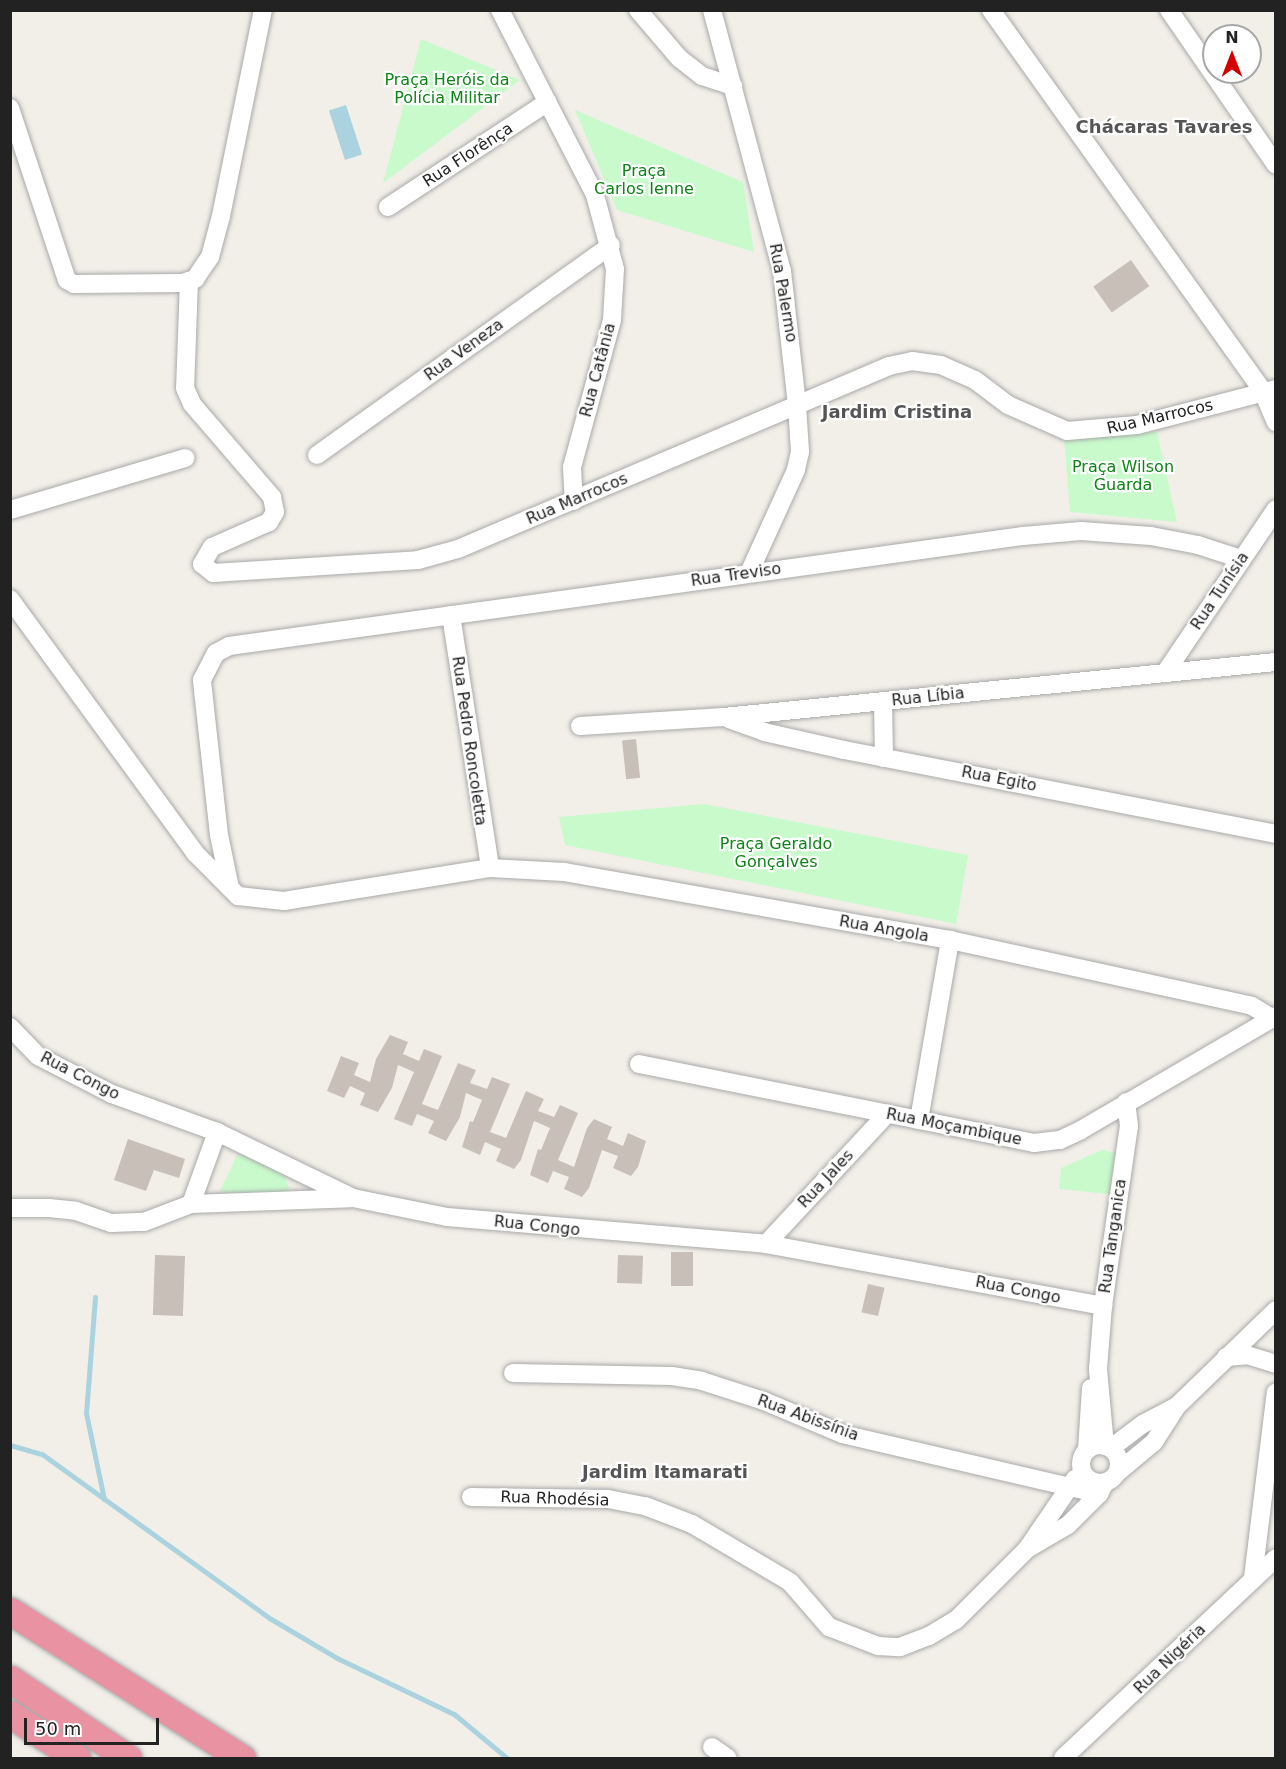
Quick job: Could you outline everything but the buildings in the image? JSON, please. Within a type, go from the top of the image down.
[{"type":"highway","points":[[10,1594],[55,1625],[94,1667]]},
{"type":"highway","points":[[10,1611],[94,1667],[242,1758]]},
{"type":"highway","points":[[10,1679],[128,1758]]},
{"type":"highway","points":[[10,1714],[77,1758]]},
{"type":"highway","points":[[10,1735],[49,1758]]},
{"type":"street","points":[[10,108],[67,280],[74,284],[189,281],[203,269],[210,257],[263,10]]},
{"type":"street","name":"Rua Catânia","points":[[500,10],[595,195],[611,245],[615,269],[612,320],[572,467],[574,501]]},
{"type":"street","points":[[638,10],[679,58],[702,76],[733,86]]},
{"type":"street","name":"Rua Palermo","points":[[712,10],[782,271],[797,405],[800,453],[796,470],[749,573]]},
{"type":"street","points":[[991,10],[1269,390],[1275,422]]},
{"type":"street","points":[[1169,10],[1275,165]]},
{"type":"street","name":"Rua Florênça","points":[[388,207],[548,102]]},
{"type":"street","name":"Rua Veneza","points":[[317,455],[611,245]]},
{"type":"street","name":"Rua Marrocos","points":[[189,281],[185,388],[192,404],[273,497],[275,512],[269,522],[212,547],[202,564],[205,569],[213,573],[418,560],[458,549],[797,405],[912,361],[941,365],[975,380],[1008,405],[1067,432],[1137,425],[1269,390]]},
{"type":"street","points":[[10,510],[185,458]]},
{"type":"street","name":"Rua Tunísia","points":[[1165,673],[1275,510]]},
{"type":"street","name":"Rua Treviso","points":[[230,888],[219,835],[201,680],[216,653],[229,646],[749,573],[1081,531],[1151,536],[1198,544],[1241,559]]},
{"type":"street","points":[[10,598],[195,853],[230,888]]},
{"type":"street","name":"Rua Pedro Roncoletta","points":[[451,615],[490,868]]},
{"type":"street","name":"Rua Líbia","points":[[580,726],[724,717],[1275,662]]},
{"type":"street","points":[[883,701],[884,758]]},
{"type":"street","name":"Rua Egito","points":[[724,717],[764,732],[884,758],[1275,834]]},
{"type":"street","name":"Rua Angola","points":[[230,888],[238,896],[257,900],[284,901],[490,868],[564,872],[636,881],[950,940],[1252,1006],[1274,1017]]},
{"type":"street","points":[[919,1120],[950,940]]},
{"type":"street","name":"Rua Moçambique","points":[[639,1064],[1034,1143],[1060,1140],[1274,1017]]},
{"type":"street","name":"Rua Congo","points":[[10,1027],[38,1056],[112,1094],[217,1132],[353,1198],[447,1217],[766,1244],[1103,1306]]},
{"type":"street","name":"Rua Tanganica","points":[[1087,1450],[1089,1401],[1098,1369],[1103,1306],[1129,1126],[1126,1102]]},
{"type":"street","name":"Rua Jales","points":[[766,1244],[887,1114]]},
{"type":"street","points":[[191,1204],[217,1132]]},
{"type":"street","points":[[10,1208],[76,1211],[111,1223],[144,1222],[191,1204],[353,1198]]},
{"type":"street","points":[[1027,1549],[1068,1525],[1118,1472],[1154,1442],[1177,1406],[1275,1310]]},
{"type":"street","points":[[1226,1357],[1247,1355],[1275,1364]]},
{"type":"street","name":"Rua Tanganica","points":[[1098,1369],[1108,1447]]},
{"type":"street","name":"Rua Abissínia","points":[[513,1373],[672,1376],[702,1381],[764,1401],[842,1434],[1070,1487],[1102,1489]]},
{"type":"street","points":[[1253,1578],[1275,1392]]},
{"type":"street","points":[[1027,1549],[1038,1527],[1070,1487],[1081,1469],[1087,1450],[1108,1447],[1143,1424],[1177,1406]]},
{"type":"street","points":[[1108,1447],[1119,1459],[1118,1472]]},
{"type":"street","points":[[1081,1469],[1092,1482],[1102,1489]]},
{"type":"street","name":"Rua Rhodésia","points":[[471,1497],[608,1499],[645,1506],[692,1524],[740,1550],[790,1582],[830,1627],[878,1646],[900,1647],[929,1636],[956,1620],[1027,1549]]},
{"type":"street","name":"Rua Nigéria","points":[[1063,1758],[1275,1558]]},
{"type":"street","points":[[712,1747],[728,1758]]},
{"type":"green space","name":"Praça Heróis da Polícia Militar","points":[[421,39],[520,80],[383,183]]},
{"type":"green space","name":"Praça Carlos Ienne","points":[[575,110],[743,182],[754,252],[617,210]]},
{"type":"green space","name":"Praça Wilson Guarda","points":[[1157,432],[1177,522],[1070,512],[1064,439]]},
{"type":"green space","name":"Praça Geraldo Gonçalves","points":[[704,804],[968,855],[956,924],[565,845],[559,817]]},
{"type":"green space","points":[[1102,1150],[1116,1153],[1118,1195],[1059,1189],[1061,1168]]},
{"type":"green space","points":[[237,1155],[249,1156],[284,1174],[289,1188],[285,1194],[236,1196],[220,1191]]},
{"type":"water","points":[[346,105],[362,154],[345,160],[329,111]]},
{"type":"waterway","points":[[95,1297],[86,1413],[104,1499]]},
{"type":"waterway","points":[[10,1445],[42,1454],[271,1619],[337,1658],[454,1714],[507,1758]]},
{"type":"district","name":"Chácaras Tavares","points":[[1164,127]]},
{"type":"district","name":"Jardim Cristina","points":[[897,412]]},
{"type":"district","name":"Jardim Itamarati","points":[[665,1472]]}]
